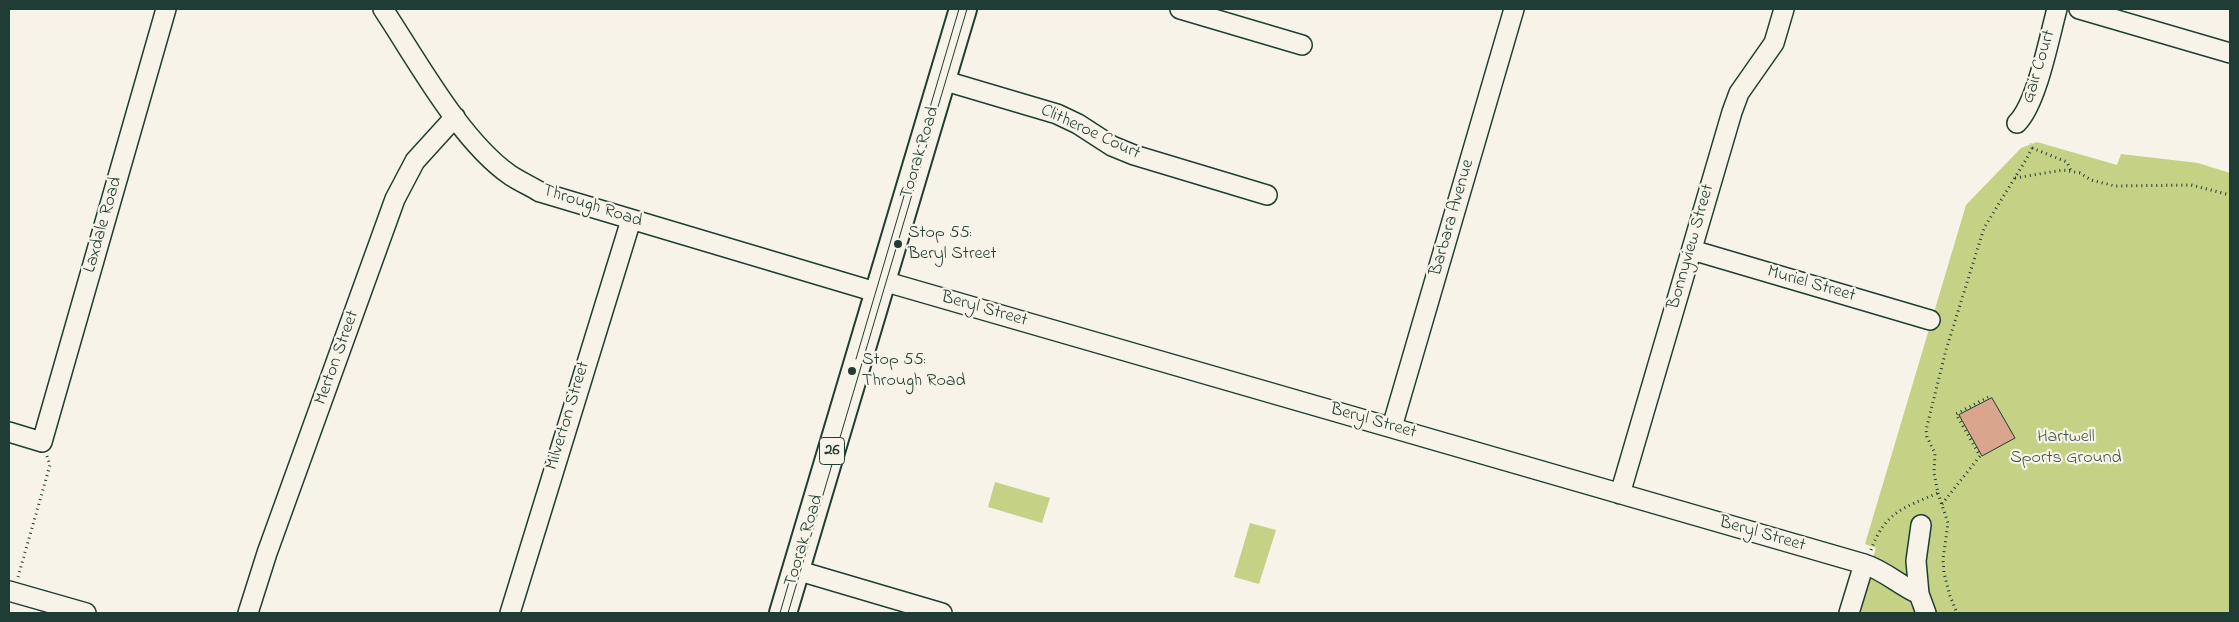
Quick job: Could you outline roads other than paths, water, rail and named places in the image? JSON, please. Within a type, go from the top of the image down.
[{"type":"highway","name":"Toorak Road","points":[[784,613],[963,9]]},
{"type":"street","name":"Laxdale Road","points":[[9,432],[42,442],[166,9]]},
{"type":"street","name":"Through Road","points":[[383,9],[455,117],[487,155],[510,175],[540,192],[631,220],[881,287]]},
{"type":"street","points":[[1180,9],[1302,45]]},
{"type":"street","name":"Barbara Avenue","points":[[1392,427],[1514,9]]},
{"type":"street","name":"Bonnyview Street","points":[[1620,494],[1735,102],[1774,43],[1784,9]]},
{"type":"street","name":"Gair Court","points":[[2017,123],[2032,100],[2057,9]]},
{"type":"street","points":[[2079,9],[2230,53]]},
{"type":"street","name":"Clitheroe Court","points":[[942,80],[1056,114],[1078,124],[1112,146],[1134,156],[1267,196]]},
{"type":"street","name":"Merton Street","points":[[248,613],[395,199],[415,161],[455,117]]},
{"type":"street","name":"Milverton Street","points":[[510,613],[529,546],[631,220]]},
{"type":"street","name":"Muriel Street","points":[[1692,250],[1930,320]]},
{"type":"street","name":"Beryl Street","points":[[881,287],[1392,427],[1620,494],[1868,557],[1873,567],[1905,588],[1919,594]]},
{"type":"street","points":[[1921,525],[1916,561],[1919,594],[1926,613]]},
{"type":"street","points":[[1849,613],[1868,557]]},
{"type":"street","points":[[796,570],[942,613]]},
{"type":"street","points":[[11,592],[86,613]]},
{"type":"tram line","points":[[856,359],[959,9]]},
{"type":"tram line","points":[[788,613],[967,9]]},
{"type":"tram line","points":[[780,613],[789,582]]},
{"type":"place","name":"Stop 55: Beryl Street","points":[[898,244]]},
{"type":"place","name":"Stop 55: Through Road","points":[[852,371]]},
{"type":"park label","name":"Hartwell Sports Ground","points":[[2066,448]]}]
